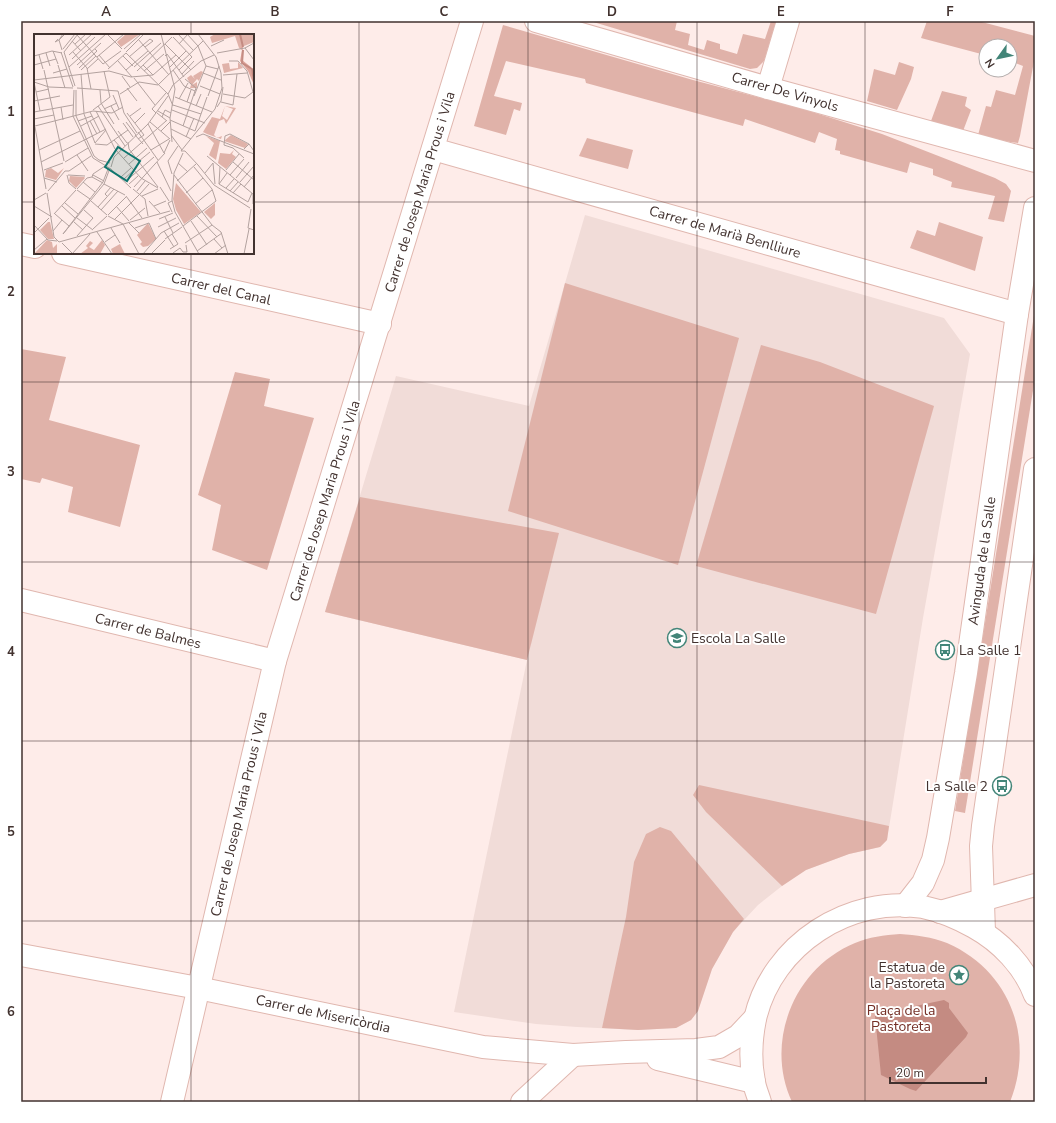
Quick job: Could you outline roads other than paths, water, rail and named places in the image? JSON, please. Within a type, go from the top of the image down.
[{"type":"street","name":"Carrer de Josep Maria Prous i Vila","points":[[172,1102],[275,661],[380,324],[472,21]]},
{"type":"street","name":"Carrer De Vinyols","points":[[536,21],[768,88],[1035,161]]},
{"type":"street","points":[[768,88],[788,21]]},
{"type":"street","name":"Carrer de Marià Benlliure","points":[[433,149],[1018,314]]},
{"type":"street","name":"Avinguda de la Salle","points":[[905,906],[923,883],[933,860],[938,838],[966,673],[1018,314],[1035,208]]},
{"type":"street","points":[[21,244],[34,247]]},
{"type":"street","name":"Carrer del Canal","points":[[67,254],[380,324]]},
{"type":"street","points":[[984,932],[981,846],[983,826],[1035,469]]},
{"type":"street","name":"Carrer de Balmes","points":[[21,600],[275,661]]},
{"type":"street","points":[[940,912],[1035,885]]},
{"type":"street","points":[[760,1102],[754,1082],[751,1050],[755,1018],[770,981],[790,954],[810,935],[827,924],[845,916],[865,909],[885,906],[905,906],[923,908],[957,917],[984,932],[998,943],[1021,969],[1034,990]]},
{"type":"street","name":"Carrer de Misericòrdia","points":[[21,955],[198,988],[483,1047],[573,1056],[626,1052],[696,1050],[718,1047],[738,1036],[755,1018]]},
{"type":"street","name":"Carrer de Misericòrdia","points":[[626,1052],[754,1082]]},
{"type":"street","points":[[522,1102],[573,1056]]},
{"type":"place","name":"Escola La Salle","points":[[677,638]]},
{"type":"place","name":"La Salle 1","points":[[945,650]]},
{"type":"place","name":"La Salle 2","points":[[1002,786]]},
{"type":"place","name":"Estatua de la Pastoreta","points":[[959,975]]},
{"type":"park label","name":"Plaça de la Pastoreta","points":[[901,1018]]}]
